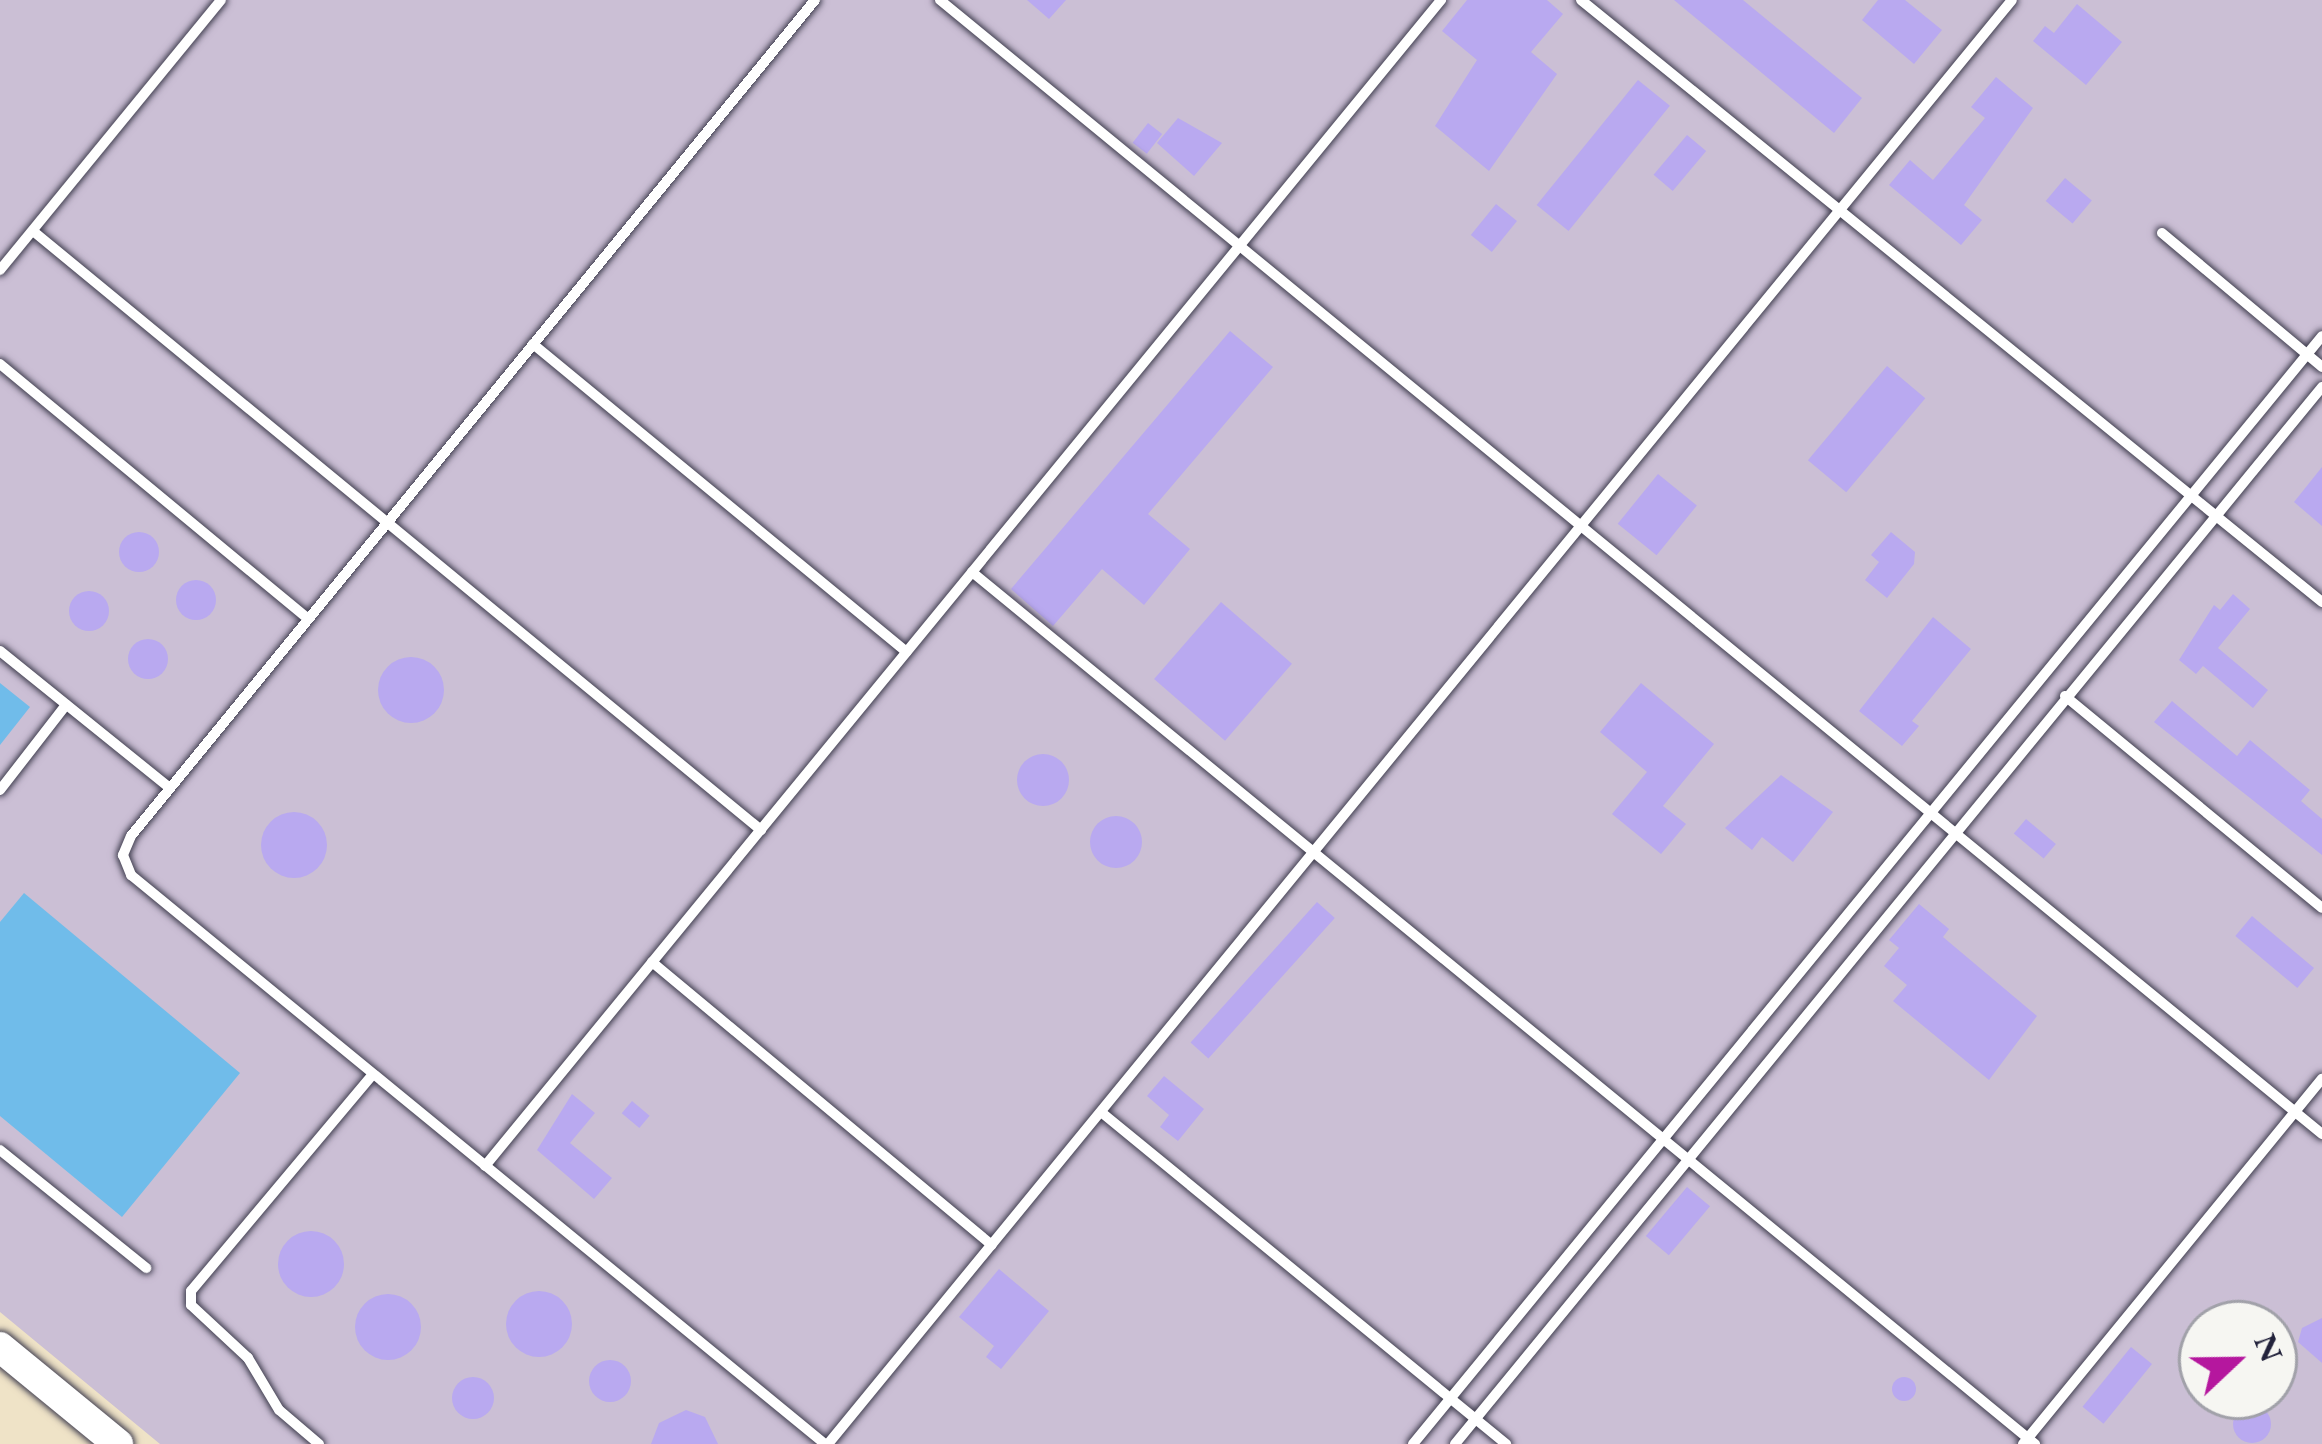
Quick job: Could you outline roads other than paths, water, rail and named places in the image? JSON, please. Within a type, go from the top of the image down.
[{"type":"main road","points":[[0,1347],[118,1444]]},
{"type":"lane","points":[[0,270],[220,0]]},
{"type":"lane","points":[[814,0],[124,847],[131,875],[827,1444],[2012,0]]},
{"type":"lane","points":[[940,0],[2322,1134]]},
{"type":"lane","points":[[485,1166],[1441,0]]},
{"type":"lane","points":[[1581,0],[2322,602]]},
{"type":"lane","points":[[33,230],[761,830]]},
{"type":"lane","points":[[2162,233],[2322,367]]},
{"type":"lane","points":[[1413,1444],[2322,336]]},
{"type":"lane","points":[[533,344],[908,652]]},
{"type":"lane","points":[[0,364],[308,619]]},
{"type":"lane","points":[[1455,1444],[2322,387]]},
{"type":"lane","points":[[972,572],[2028,1442],[2322,1079]]},
{"type":"lane","points":[[0,651],[170,788]]},
{"type":"lane","points":[[2065,696],[2322,908]]},
{"type":"lane","points":[[0,790],[67,705]]},
{"type":"lane","points":[[652,962],[992,1245]]},
{"type":"lane","points":[[319,1444],[268,1396],[248,1358],[191,1305],[191,1291],[373,1074]]},
{"type":"lane","points":[[1101,1112],[1505,1444]]},
{"type":"lane","points":[[0,1150],[146,1268]]},
{"type":"water","points":[[0,683],[30,707],[0,745]]},
{"type":"water","points":[[24,893],[240,1073],[122,1217],[0,1116],[0,922]]}]
